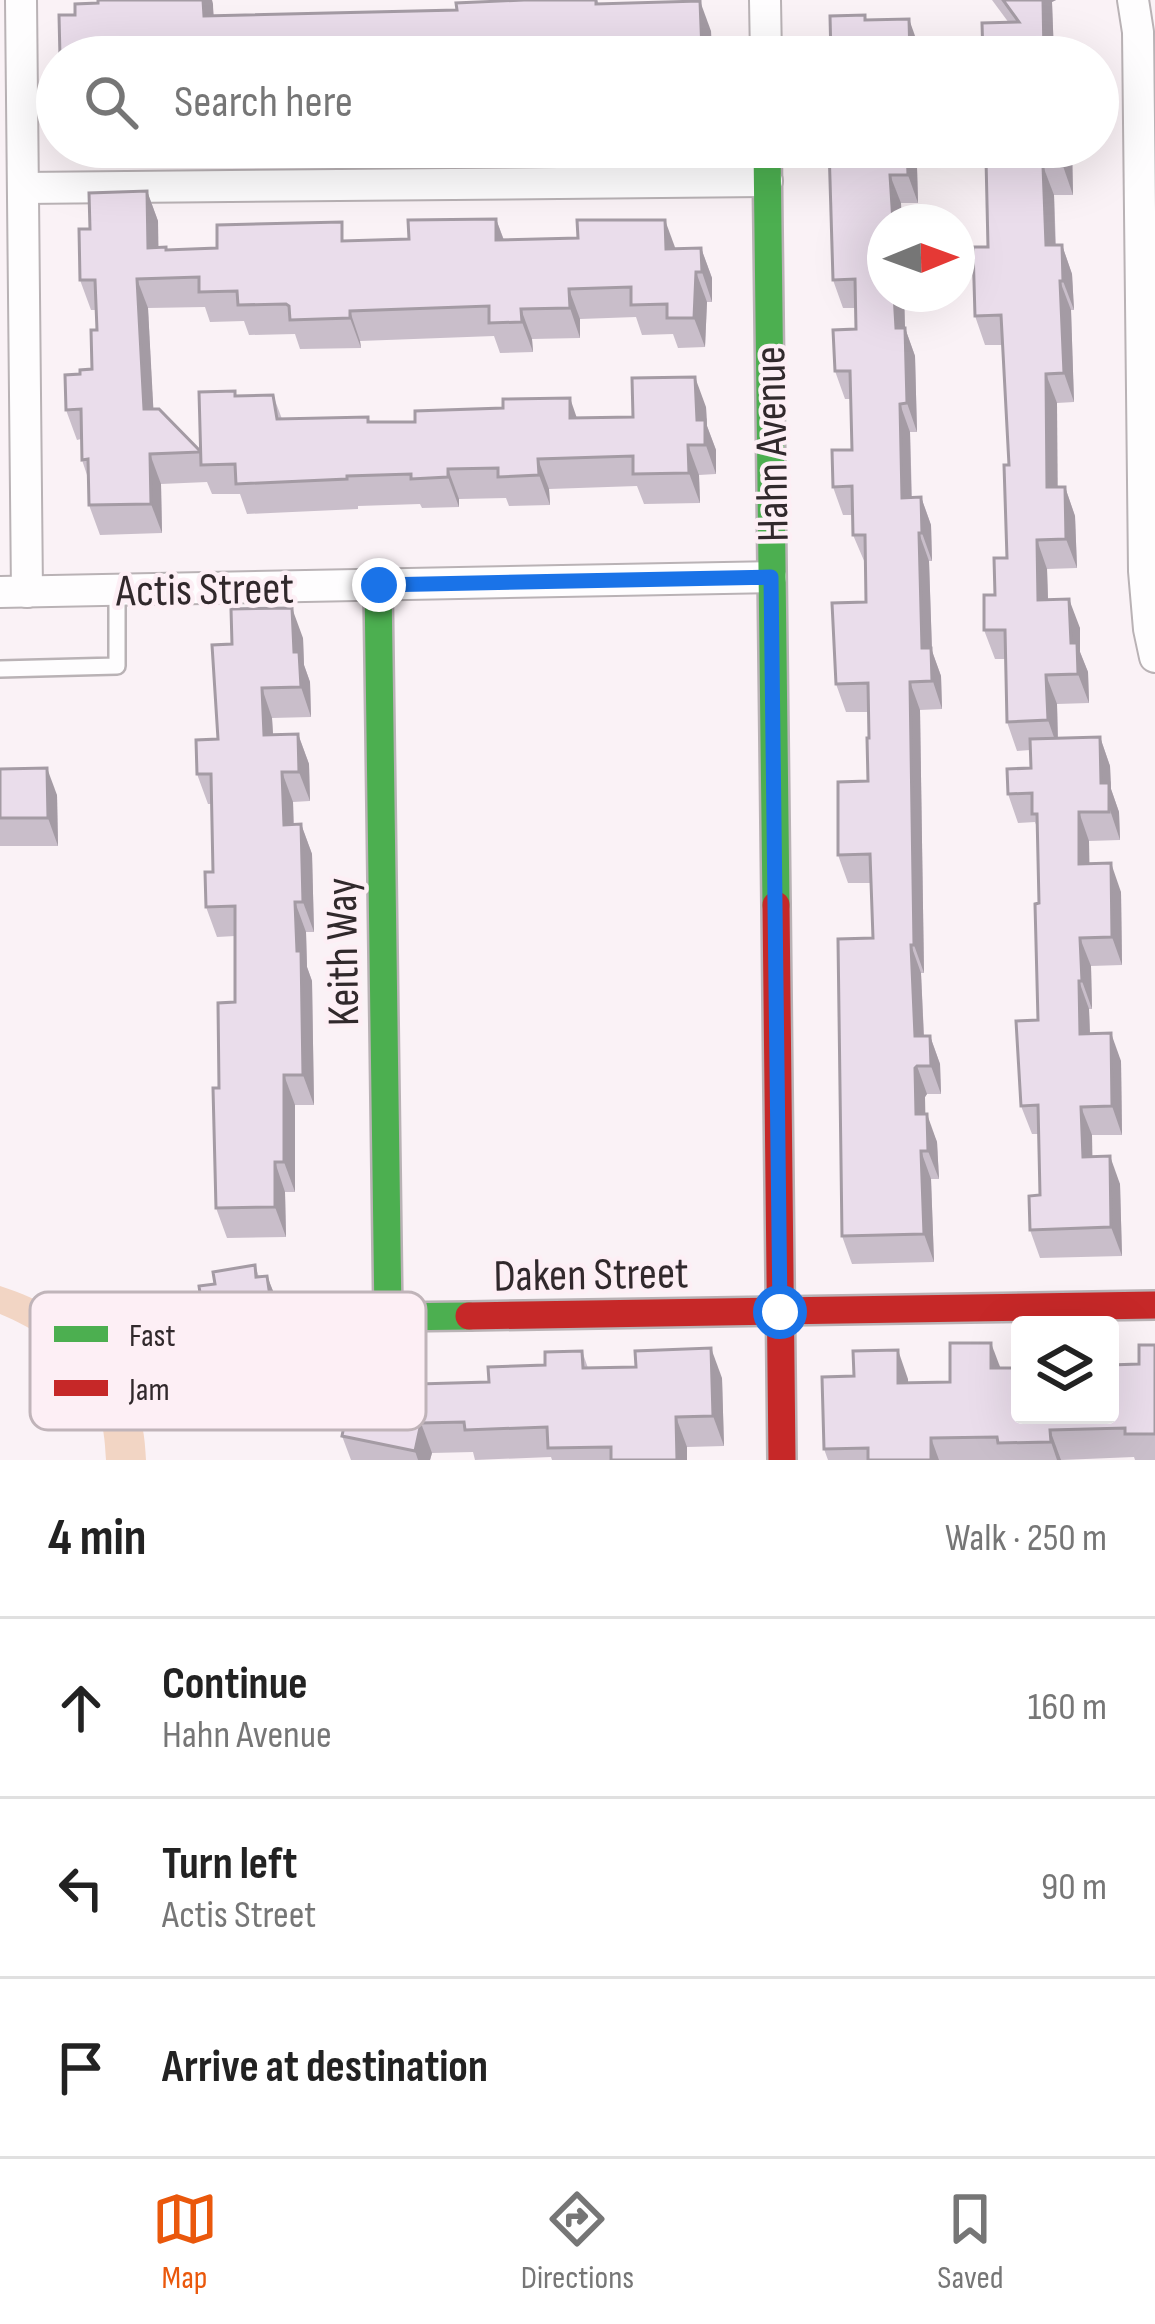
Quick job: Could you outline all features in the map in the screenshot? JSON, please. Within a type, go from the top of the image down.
[{"type":"street","points":[[14,592],[23,188],[21,0]]},
{"type":"street","points":[[765,0],[766,36]]},
{"type":"street","points":[[1133,0],[1138,32],[1144,571],[1155,657]]},
{"type":"street","name":"Hahn Avenue","points":[[767,168],[782,1460]]},
{"type":"street","points":[[23,188],[767,181]]},
{"type":"street","name":"Actis Street","points":[[14,592],[771,577]]},
{"type":"street","name":"Keith Way","points":[[379,585],[388,1292]]},
{"type":"street","name":"Daken Street","points":[[426,1317],[1155,1305]]},
{"type":"lane","points":[[0,669],[117,665],[117,590]]},
{"type":"shaded area","points":[[0,1286],[30,1298],[30,1329],[0,1314]]},
{"type":"shaded area","points":[[143,1430],[146,1460],[106,1460],[104,1433]]},
{"type":"building","points":[[203,0],[204,16],[457,10],[456,3],[524,0],[700,1],[701,36],[60,36],[59,15],[75,15],[75,4]]},
{"type":"building","points":[[1003,0],[1043,0],[1044,36],[982,36],[982,23],[1019,22]]},
{"type":"building","points":[[830,16],[909,19],[909,36],[830,36]]},
{"type":"building","points":[[830,168],[908,168],[908,175],[890,175],[892,204],[867,204],[867,312],[895,312],[896,328],[905,328],[907,403],[900,404],[902,498],[921,497],[922,648],[931,648],[932,681],[910,682],[915,1036],[930,1036],[931,1066],[915,1068],[916,1114],[927,1114],[928,1151],[921,1151],[924,1234],[842,1236],[838,939],[873,938],[870,854],[838,855],[838,782],[868,781],[868,683],[836,684],[832,603],[866,602],[865,535],[853,535],[852,486],[833,487],[832,450],[852,450],[850,371],[835,371],[833,330],[856,329],[855,279],[833,280]]},
{"type":"building","points":[[986,168],[1043,168],[1046,245],[1062,245],[1063,281],[1064,373],[1046,374],[1047,487],[1065,487],[1066,539],[1037,540],[1038,600],[1069,599],[1078,674],[1046,675],[1048,720],[1007,722],[1005,630],[984,630],[984,595],[995,595],[994,558],[1007,558],[1004,465],[1009,465],[1001,315],[975,316],[975,247],[988,247]]},
{"type":"building","points":[[147,191],[148,248],[166,250],[217,248],[217,225],[342,222],[342,241],[409,239],[408,220],[496,219],[496,240],[578,238],[577,220],[665,220],[666,249],[701,248],[694,318],[667,318],[667,304],[631,305],[631,287],[569,289],[570,308],[521,309],[522,322],[489,323],[489,306],[350,311],[350,318],[290,320],[286,304],[238,305],[237,291],[199,292],[199,277],[137,279],[144,409],[159,409],[201,452],[150,454],[151,504],[89,505],[81,409],[66,410],[65,375],[92,369],[91,330],[97,330],[95,280],[80,280],[79,229],[90,229],[89,193]]},
{"type":"building","points":[[695,377],[697,420],[705,420],[705,445],[688,445],[689,473],[633,474],[633,456],[538,459],[539,475],[498,477],[498,468],[448,469],[448,477],[347,476],[236,484],[235,464],[201,465],[199,392],[273,395],[277,419],[368,417],[368,422],[415,422],[415,411],[503,408],[503,399],[570,398],[570,418],[633,417],[632,378]]},
{"type":"building","points":[[292,608],[301,687],[262,688],[264,735],[298,734],[299,772],[282,772],[284,825],[301,824],[303,902],[295,902],[297,951],[301,951],[303,1075],[284,1075],[284,1162],[275,1162],[275,1207],[216,1208],[213,1088],[219,1088],[218,1003],[235,1002],[235,906],[206,907],[205,872],[213,872],[211,774],[197,774],[196,740],[218,739],[212,645],[232,644],[231,609]]},
{"type":"building","points":[[1100,737],[1101,783],[1109,783],[1109,812],[1079,812],[1079,864],[1111,863],[1112,937],[1080,938],[1080,1034],[1111,1033],[1112,1106],[1081,1107],[1083,1157],[1110,1156],[1111,1227],[1030,1230],[1029,1196],[1040,1195],[1038,1105],[1021,1106],[1016,1021],[1038,1020],[1037,814],[1032,814],[1032,793],[1008,794],[1007,769],[1031,768],[1030,739]]},
{"type":"building","points":[[47,768],[48,818],[0,818],[0,769]]},
{"type":"building","points":[[255,1265],[256,1277],[267,1276],[269,1292],[200,1292],[199,1286],[215,1284],[213,1272]]},
{"type":"building","points":[[950,1343],[991,1343],[991,1368],[1011,1368],[1011,1424],[1119,1424],[1119,1365],[1139,1364],[1139,1345],[1155,1345],[1155,1434],[1125,1434],[1125,1428],[1050,1430],[1051,1442],[931,1438],[931,1460],[868,1460],[868,1448],[824,1449],[822,1377],[854,1376],[853,1351],[898,1350],[898,1383],[950,1382]]},
{"type":"building","points":[[711,1348],[713,1416],[676,1417],[677,1460],[611,1460],[611,1447],[548,1448],[547,1427],[465,1430],[464,1422],[426,1423],[426,1384],[489,1382],[488,1367],[545,1365],[545,1352],[582,1351],[583,1368],[636,1367],[635,1351]]},
{"type":"building","points":[[343,1430],[420,1430],[415,1451],[342,1436]]},
{"type":"traffic: fast","points":[[767,168],[776,905]]},
{"type":"traffic: fast","points":[[378,585],[388,1292]]},
{"type":"traffic: fast","points":[[426,1317],[469,1316]]},
{"type":"traffic: jam","points":[[776,905],[782,1460]]},
{"type":"traffic: jam","points":[[469,1316],[1155,1305]]},
{"type":"route","points":[[379,585],[771,577],[780,1312]]}]
